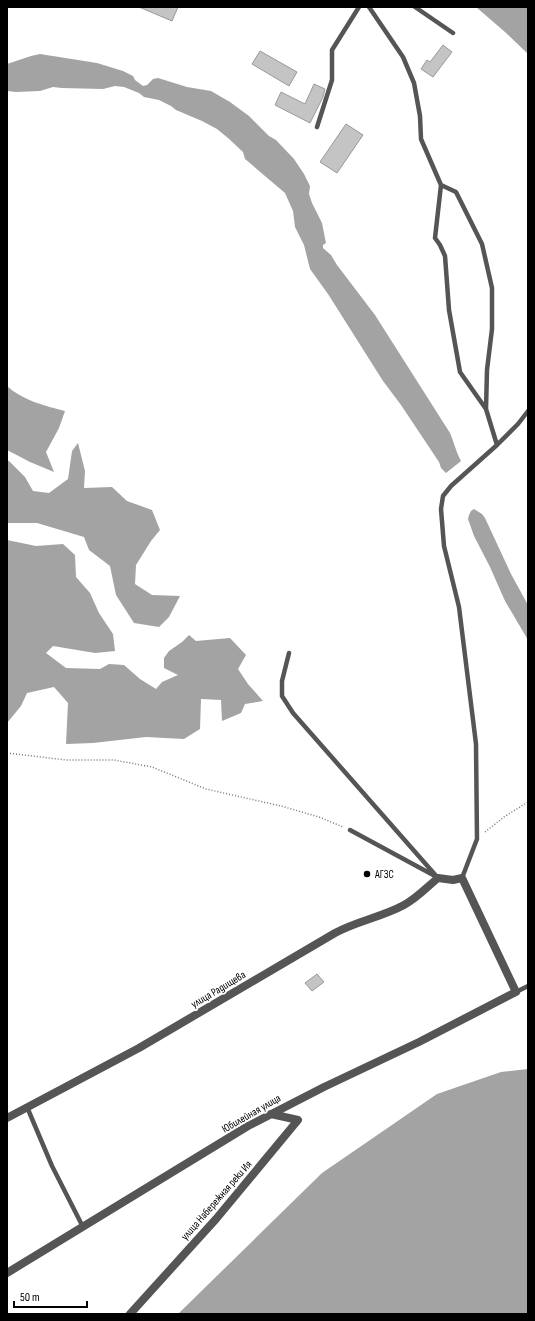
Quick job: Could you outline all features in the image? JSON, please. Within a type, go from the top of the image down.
[{"type":"street","points":[[438,878],[453,880],[462,878],[516,992]]},
{"type":"street","name":"улица Радищева","points":[[7,1118],[146,1044],[334,933],[353,924],[404,906],[438,878]]},
{"type":"street","name":"Юбилейная улица","points":[[7,1273],[248,1126],[516,992]]},
{"type":"street","name":"улица Набережная реки Ия","points":[[130,1314],[216,1219],[298,1120],[271,1114]]},
{"type":"lane","points":[[317,127],[332,80],[332,50],[359,7]]},
{"type":"lane","points":[[369,7],[387,32],[406,63],[414,83],[420,116],[421,139],[441,185],[435,238],[446,256],[449,310],[460,372],[486,409],[497,445]]},
{"type":"lane","points":[[415,7],[453,33]]},
{"type":"lane","points":[[441,185],[456,192],[482,244],[492,288],[492,329],[487,370],[486,409]]},
{"type":"lane","points":[[462,878],[477,839],[476,744],[459,607],[444,546],[441,509],[443,496],[451,486],[497,445],[518,424],[528,411]]},
{"type":"lane","points":[[289,653],[282,681],[282,696],[292,714],[438,878]]},
{"type":"lane","points":[[350,830],[438,878]]},
{"type":"lane","points":[[516,992],[528,986]]},
{"type":"lane","points":[[27,1107],[52,1166],[83,1227]]},
{"type":"path","points":[[7,753],[66,760],[114,760],[152,767],[206,789],[281,806],[319,817],[350,830]]},
{"type":"path","points":[[477,839],[504,817],[528,802]]},
{"type":"shaded area","points":[[476,7],[526,7],[528,9],[528,54],[505,32]]},
{"type":"shaded area","points":[[40,54],[97,63],[123,71],[133,76],[135,80],[143,86],[147,85],[153,79],[158,78],[187,87],[211,91],[230,102],[249,116],[269,136],[276,140],[294,159],[310,186],[309,194],[322,223],[326,243],[323,245],[323,248],[331,255],[375,315],[450,433],[461,461],[446,473],[441,468],[439,462],[383,381],[328,294],[310,269],[304,245],[295,227],[293,211],[285,193],[245,159],[243,152],[217,129],[176,110],[159,100],[144,97],[139,93],[124,87],[115,86],[103,89],[53,87],[40,91],[7,91],[7,64]]},
{"type":"shaded area","points":[[7,386],[27,399],[42,405],[65,411],[59,428],[46,452],[54,472],[7,450]]},
{"type":"shaded area","points":[[78,443],[85,471],[84,488],[112,487],[127,501],[152,510],[160,530],[151,541],[136,565],[135,584],[152,595],[180,596],[169,617],[159,627],[134,623],[116,595],[110,566],[89,550],[84,537],[37,523],[7,523],[7,461],[9,461],[25,477],[33,491],[49,493],[68,479],[72,451]]},
{"type":"shaded area","points":[[474,509],[485,518],[511,574],[528,605],[528,640],[505,601],[474,536],[468,519],[471,511]]},
{"type":"shaded area","points":[[7,540],[36,546],[63,544],[75,555],[76,577],[90,593],[99,613],[113,634],[115,651],[95,653],[53,646],[46,653],[66,668],[100,669],[109,664],[124,665],[140,679],[156,689],[162,682],[178,675],[164,668],[164,658],[169,651],[189,635],[196,641],[230,638],[246,655],[238,669],[248,684],[263,701],[245,704],[241,713],[222,721],[221,700],[201,699],[200,729],[184,739],[146,737],[93,743],[66,744],[68,703],[54,687],[27,693],[21,706],[7,723]]},
{"type":"shaded area","points":[[528,1069],[528,1314],[178,1314],[322,1173],[437,1094],[501,1072]]},
{"type":"building","points":[[139,7],[178,7],[172,21]]},
{"type":"building","points":[[443,45],[452,52],[433,77],[421,69],[427,60],[430,62]]},
{"type":"building","points":[[260,51],[297,72],[289,86],[252,64]]},
{"type":"building","points":[[314,84],[325,89],[323,97],[310,123],[275,105],[281,92],[305,104]]},
{"type":"building","points":[[346,124],[363,135],[337,173],[320,162]]},
{"type":"building","points":[[317,974],[324,982],[312,991],[305,983]]},
{"type":"place","name":"АГЗС","points":[[367,874]]}]
